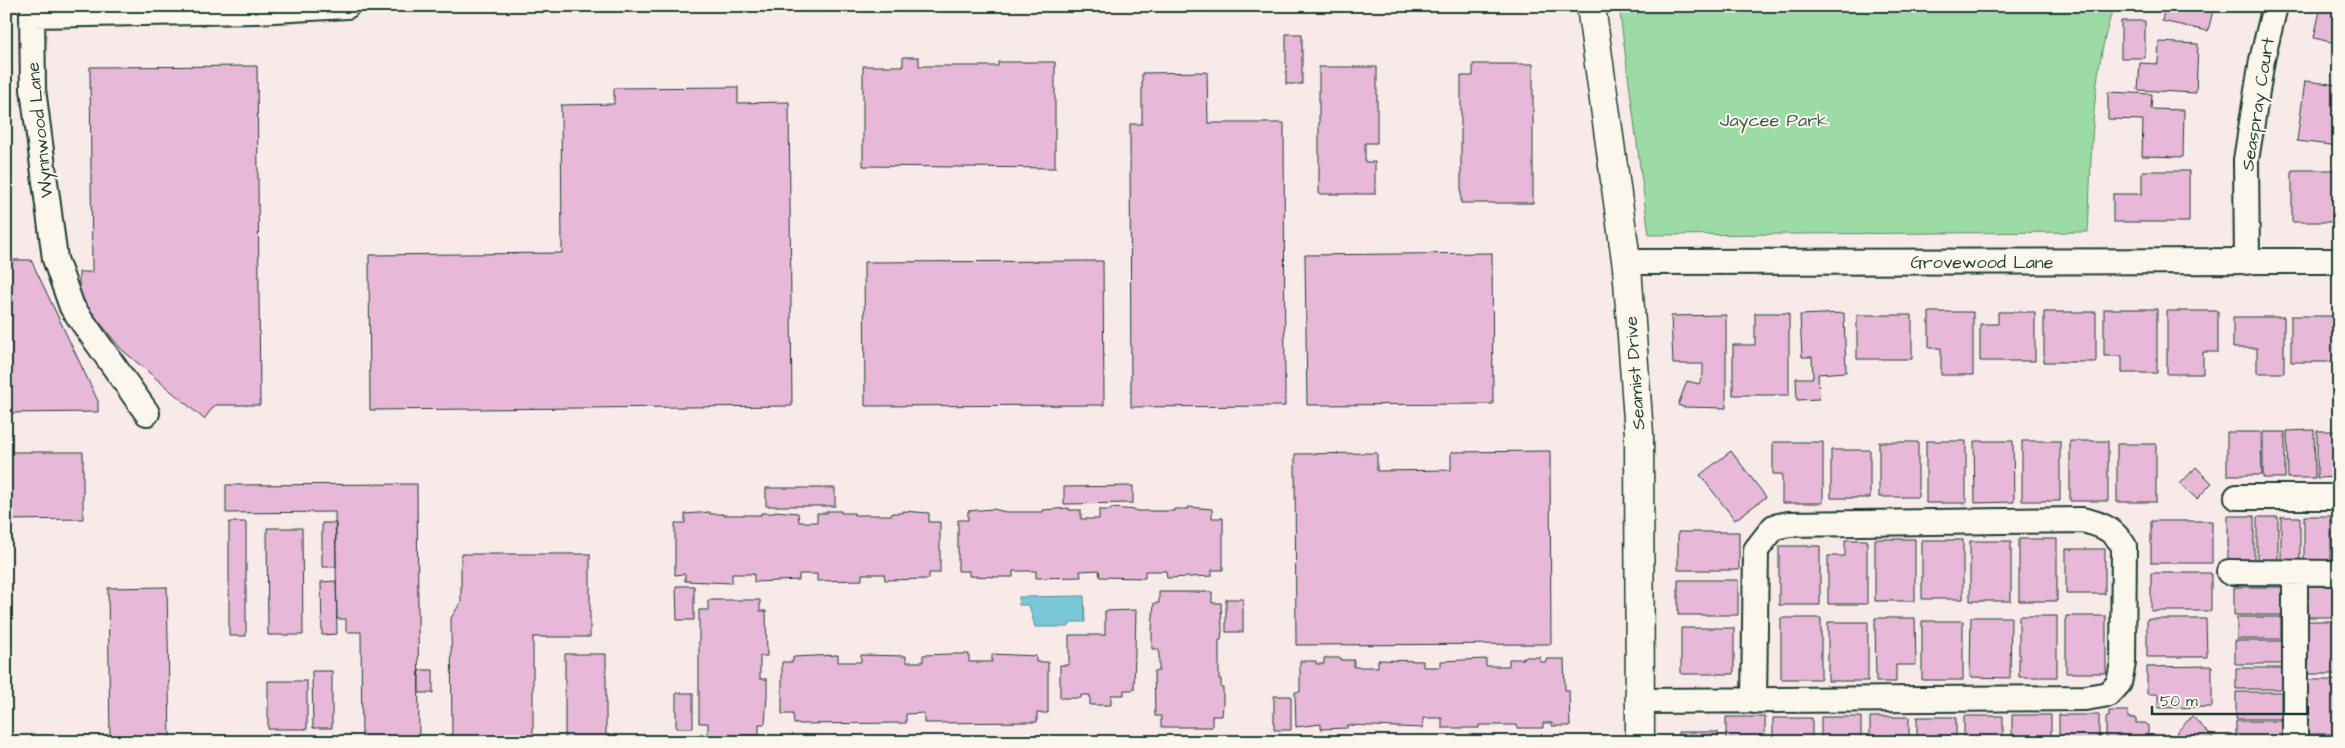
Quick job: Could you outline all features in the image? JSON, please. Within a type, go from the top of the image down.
[{"type":"street","name":"Wynnwood Lane","points":[[147,413],[72,307],[55,259],[33,89],[32,15],[256,11],[347,6]]},
{"type":"street","name":"Seamist Drive","points":[[1591,6],[1626,262],[1639,434],[1640,742]]},
{"type":"street","name":"Seaspray Court","points":[[2247,262],[2246,160],[2262,60],[2275,6]]},
{"type":"street","name":"Grovewood Lane","points":[[1626,262],[2339,261]]},
{"type":"street","points":[[2236,497],[2339,497]]},
{"type":"street","points":[[1640,701],[1754,701],[2085,698],[2109,694],[2119,683],[2123,663],[2124,546],[2116,534],[2108,529],[2099,524],[2082,520],[1789,524],[1774,526],[1756,550],[1754,701]]},
{"type":"street","points":[[2229,572],[2339,573]]},
{"type":"street","points":[[2295,573],[2295,742]]},
{"type":"green space","name":"Jaycee Park","points":[[1619,6],[2114,6],[2106,32],[2096,88],[2088,232],[1649,235]]},
{"type":"water","points":[[1084,596],[1085,622],[1073,622],[1068,627],[1035,627],[1029,605],[1019,605],[1019,597]]},
{"type":"building","points":[[2165,6],[2214,6],[2208,31],[2162,21]]},
{"type":"building","points":[[2321,6],[2339,6],[2339,44],[2314,38]]},
{"type":"building","points":[[2121,21],[2145,21],[2145,58],[2121,58]]},
{"type":"building","points":[[1286,34],[1302,34],[1302,84],[1286,84]]},
{"type":"building","points":[[2159,42],[2198,44],[2196,93],[2138,90],[2140,63],[2158,64]]},
{"type":"building","points":[[903,57],[919,57],[919,66],[998,66],[998,62],[1055,62],[1055,168],[863,166],[863,66],[903,66]]},
{"type":"building","points":[[1473,64],[1533,64],[1533,203],[1461,203],[1461,76],[1473,76]]},
{"type":"building","points":[[257,66],[260,405],[215,405],[204,419],[120,348],[79,296],[79,272],[92,272],[90,67]]},
{"type":"building","points":[[1319,67],[1377,67],[1377,143],[1365,143],[1365,162],[1375,162],[1375,194],[1319,194]]},
{"type":"building","points":[[1207,72],[1208,123],[1284,123],[1285,406],[1131,407],[1130,124],[1142,124],[1142,73]]},
{"type":"building","points":[[2305,81],[2339,85],[2339,146],[2297,141]]},
{"type":"building","points":[[738,87],[738,103],[789,102],[792,406],[370,410],[369,255],[562,253],[561,105],[614,104],[614,88]]},
{"type":"building","points":[[2108,92],[2152,94],[2151,109],[2184,110],[2183,157],[2142,156],[2143,120],[2108,119]]},
{"type":"building","points":[[2292,170],[2337,170],[2337,222],[2292,222]]},
{"type":"building","points":[[2142,171],[2189,171],[2189,222],[2113,222],[2113,194],[2142,194]]},
{"type":"building","points":[[1492,253],[1493,404],[1307,405],[1305,255]]},
{"type":"building","points":[[6,260],[31,260],[98,401],[98,412],[6,413]]},
{"type":"building","points":[[1103,261],[1104,405],[865,406],[864,262]]},
{"type":"building","points":[[2104,309],[2157,309],[2157,373],[2122,373],[2122,356],[2104,356]]},
{"type":"building","points":[[2167,311],[2218,311],[2218,352],[2203,352],[2203,374],[2167,374]]},
{"type":"building","points":[[1929,312],[1973,312],[1973,375],[1941,375],[1941,348],[1929,348]]},
{"type":"building","points":[[1998,312],[2035,312],[2035,361],[1980,361],[1980,324],[1998,324]]},
{"type":"building","points":[[2044,312],[2096,312],[2096,362],[2044,362]]},
{"type":"building","points":[[1755,313],[1789,313],[1789,395],[1733,395],[1733,345],[1755,345]]},
{"type":"building","points":[[1844,313],[1846,372],[1818,374],[1819,399],[1797,400],[1796,378],[1813,378],[1812,357],[1802,357],[1800,315]]},
{"type":"building","points":[[1726,315],[1726,408],[1683,407],[1678,405],[1687,381],[1699,384],[1703,374],[1703,364],[1673,364],[1671,316]]},
{"type":"building","points":[[1857,315],[1912,315],[1912,359],[1857,359]]},
{"type":"building","points":[[2291,316],[2339,316],[2339,362],[2291,362]]},
{"type":"building","points":[[2233,317],[2284,317],[2284,373],[2257,373],[2257,348],[2233,348]]},
{"type":"building","points":[[2314,430],[2315,478],[2288,478],[2287,431]]},
{"type":"building","points":[[2317,431],[2339,431],[2339,477],[2317,478]]},
{"type":"building","points":[[2227,432],[2261,432],[2262,475],[2227,475]]},
{"type":"building","points":[[2263,432],[2285,432],[2285,478],[2263,478]]},
{"type":"building","points":[[1926,441],[1966,441],[1966,503],[1926,503]]},
{"type":"building","points":[[1974,441],[2013,441],[2014,502],[1975,503]]},
{"type":"building","points":[[2022,441],[2060,441],[2060,501],[2022,501]]},
{"type":"building","points":[[2070,441],[2108,441],[2108,501],[2070,501]]},
{"type":"building","points":[[1773,442],[1823,442],[1823,503],[1782,503],[1782,474],[1773,474]]},
{"type":"building","points":[[1879,442],[1918,442],[1918,497],[1879,497]]},
{"type":"building","points":[[2117,444],[2156,444],[2156,502],[2117,502]]},
{"type":"building","points":[[1831,450],[1870,450],[1870,498],[1831,498]]},
{"type":"building","points":[[1550,451],[1551,644],[1296,645],[1295,454],[1377,453],[1377,471],[1451,470],[1451,452]]},
{"type":"building","points":[[1731,451],[1766,497],[1735,520],[1700,475]]},
{"type":"building","points":[[6,452],[83,452],[83,519],[6,520]]},
{"type":"building","points":[[2196,467],[2212,483],[2197,499],[2180,484]]},
{"type":"building","points":[[417,484],[419,741],[362,742],[361,632],[346,632],[346,619],[337,619],[335,512],[226,513],[226,485]]},
{"type":"building","points":[[1133,486],[1133,503],[1064,504],[1064,487]]},
{"type":"building","points":[[766,488],[835,488],[835,506],[766,506]]},
{"type":"building","points":[[1188,507],[1212,509],[1212,518],[1223,518],[1223,570],[1212,570],[1212,576],[1167,578],[1166,571],[1145,571],[1145,578],[1100,577],[1099,570],[1080,571],[1081,577],[1036,578],[1036,571],[1013,571],[1013,577],[997,577],[969,576],[969,571],[958,571],[958,520],[968,520],[968,511],[993,509],[1006,512],[1043,512],[1043,510],[1069,508],[1069,510],[1081,510],[1081,519],[1099,519],[1099,510],[1111,510],[1111,508],[1136,511],[1174,511],[1174,509],[1188,509]]},
{"type":"building","points":[[775,511],[798,513],[799,522],[817,522],[817,513],[827,513],[827,511],[841,511],[841,513],[854,513],[854,515],[892,515],[892,513],[903,513],[903,511],[929,513],[929,522],[940,522],[940,573],[929,573],[929,579],[885,580],[884,574],[862,574],[862,580],[817,581],[817,574],[799,574],[799,580],[754,582],[754,574],[732,574],[732,583],[685,581],[685,574],[675,575],[675,523],[685,523],[685,514],[710,512],[710,514],[723,515],[761,515],[761,513],[775,513]]},
{"type":"building","points":[[2228,516],[2254,516],[2254,565],[2228,565]]},
{"type":"building","points":[[2304,516],[2331,516],[2331,563],[2304,563]]},
{"type":"building","points":[[2257,517],[2278,517],[2278,563],[2257,563]]},
{"type":"building","points":[[2281,517],[2300,517],[2300,563],[2281,563]]},
{"type":"building","points":[[2151,521],[2212,521],[2212,563],[2151,563]]},
{"type":"building","points":[[229,522],[246,522],[246,636],[229,636]]},
{"type":"building","points":[[322,523],[336,523],[336,567],[322,567]]},
{"type":"building","points":[[267,528],[302,528],[303,635],[268,635]]},
{"type":"building","points":[[1678,532],[1739,532],[1739,570],[1678,570]]},
{"type":"building","points":[[1875,539],[1915,539],[1915,601],[1875,601]]},
{"type":"building","points":[[2019,539],[2057,539],[2057,601],[2019,601]]},
{"type":"building","points":[[1845,540],[1867,540],[1867,604],[1828,604],[1828,556],[1845,556]]},
{"type":"building","points":[[1922,540],[1963,540],[1963,599],[1922,599]]},
{"type":"building","points":[[1970,541],[2011,541],[2011,601],[1970,601]]},
{"type":"building","points":[[1779,546],[1820,546],[1820,605],[1779,605]]},
{"type":"building","points":[[2066,549],[2105,549],[2105,594],[2066,594]]},
{"type":"building","points":[[461,554],[590,554],[590,637],[533,637],[533,739],[452,739],[451,618],[461,602]]},
{"type":"building","points":[[2151,573],[2211,573],[2211,611],[2151,611]]},
{"type":"building","points":[[1678,580],[1738,580],[1738,615],[1678,615]]},
{"type":"building","points":[[336,581],[337,634],[322,635],[321,582]]},
{"type":"building","points":[[676,586],[694,586],[694,620],[677,620]]},
{"type":"building","points":[[2303,586],[2339,586],[2339,617],[2303,617]]},
{"type":"building","points":[[167,587],[170,741],[110,741],[108,588]]},
{"type":"building","points":[[2234,587],[2282,587],[2282,615],[2234,615]]},
{"type":"building","points":[[1159,592],[1212,592],[1212,603],[1221,603],[1222,631],[1221,640],[1219,640],[1219,679],[1221,679],[1221,688],[1223,688],[1223,704],[1222,716],[1212,716],[1212,727],[1161,727],[1161,716],[1155,716],[1154,671],[1159,671],[1159,649],[1152,649],[1152,630],[1154,603],[1159,603]]},
{"type":"building","points":[[1226,599],[1243,599],[1243,632],[1226,632]]},
{"type":"building","points":[[708,600],[760,600],[760,611],[766,611],[767,656],[760,656],[760,679],[767,679],[767,696],[765,724],[759,724],[759,735],[708,735],[708,723],[699,723],[699,610],[708,610]]},
{"type":"building","points":[[1136,610],[1134,690],[1124,690],[1124,695],[1111,695],[1111,705],[1090,705],[1090,695],[1081,695],[1081,698],[1060,698],[1060,665],[1069,665],[1069,635],[1105,635],[1105,611]]},
{"type":"building","points":[[2019,616],[2057,616],[2057,677],[2019,677]]},
{"type":"building","points":[[2066,616],[2106,616],[2106,673],[2066,673]]},
{"type":"building","points":[[1971,617],[2011,617],[2010,678],[1970,677]]},
{"type":"building","points":[[2237,617],[2281,617],[2281,639],[2237,639]]},
{"type":"building","points":[[1781,618],[1821,618],[1821,679],[1781,679]]},
{"type":"building","points":[[1875,618],[1915,618],[1916,665],[1896,665],[1896,682],[1876,682]]},
{"type":"building","points":[[2147,619],[2206,619],[2207,657],[2147,657]]},
{"type":"building","points":[[1922,621],[1963,621],[1963,680],[1922,680]]},
{"type":"building","points":[[2303,621],[2339,621],[2339,674],[2303,674]]},
{"type":"building","points":[[1828,622],[1868,622],[1868,681],[1828,681]]},
{"type":"building","points":[[1681,628],[1734,628],[1734,674],[1681,674]]},
{"type":"building","points":[[2235,641],[2282,641],[2282,664],[2235,664]]},
{"type":"building","points":[[565,654],[606,654],[606,741],[565,741]]},
{"type":"building","points":[[969,654],[969,662],[992,662],[992,654],[1036,656],[1036,662],[1048,662],[1048,713],[1037,713],[1037,722],[924,723],[924,713],[906,714],[906,723],[794,724],[793,714],[782,714],[782,662],[793,662],[793,657],[838,655],[838,662],[861,662],[861,655],[906,656],[906,662],[923,662],[923,655]]},
{"type":"building","points":[[1523,657],[1540,657],[1540,662],[1546,662],[1546,659],[1564,659],[1565,690],[1569,690],[1570,726],[1552,726],[1552,723],[1543,723],[1543,728],[1517,728],[1517,725],[1479,725],[1479,728],[1442,728],[1442,718],[1423,718],[1423,728],[1347,725],[1347,728],[1321,729],[1321,724],[1296,727],[1295,692],[1300,692],[1300,661],[1316,661],[1316,664],[1324,664],[1324,658],[1341,658],[1341,660],[1354,660],[1354,667],[1378,667],[1378,660],[1423,661],[1423,667],[1441,667],[1441,661],[1486,659],[1486,666],[1509,666],[1509,659],[1523,659]]},
{"type":"building","points":[[2212,666],[2212,707],[2158,708],[2158,694],[2147,694],[2147,667]]},
{"type":"building","points":[[2236,668],[2282,668],[2282,689],[2236,689]]},
{"type":"building","points":[[419,670],[433,670],[433,693],[419,693]]},
{"type":"building","points":[[312,671],[332,671],[332,728],[313,728]]},
{"type":"building","points":[[2301,680],[2339,680],[2339,734],[2301,734]]},
{"type":"building","points":[[268,681],[307,681],[307,729],[268,729]]},
{"type":"building","points":[[2236,692],[2281,692],[2281,719],[2236,719]]},
{"type":"building","points":[[676,693],[693,693],[693,728],[676,728]]},
{"type":"building","points":[[1274,696],[1291,696],[1291,730],[1274,730]]},
{"type":"building","points":[[2109,711],[2128,711],[2128,718],[2136,718],[2136,723],[2148,725],[2148,742],[2106,742],[2106,717],[2109,717]]},
{"type":"building","points":[[2012,715],[2051,715],[2051,742],[2012,742]]},
{"type":"building","points":[[2059,715],[2099,715],[2099,742],[2059,742]]},
{"type":"building","points":[[1964,716],[2003,716],[2003,742],[1964,742]]},
{"type":"building","points":[[2192,716],[2214,739],[2211,742],[2185,742],[2176,733]]},
{"type":"building","points":[[1726,717],[1765,717],[1765,742],[1726,742]]},
{"type":"building","points":[[1821,717],[1861,717],[1861,742],[1821,742]]},
{"type":"building","points":[[1870,717],[1909,717],[1909,742],[1870,742]]},
{"type":"building","points":[[1917,717],[1956,717],[1956,742],[1917,742]]},
{"type":"building","points":[[1773,718],[1812,718],[1812,742],[1773,742]]},
{"type":"building","points":[[2236,721],[2282,721],[2282,742],[2236,742]]},
{"type":"building","points":[[1678,732],[1718,732],[1718,742],[1678,742]]}]
